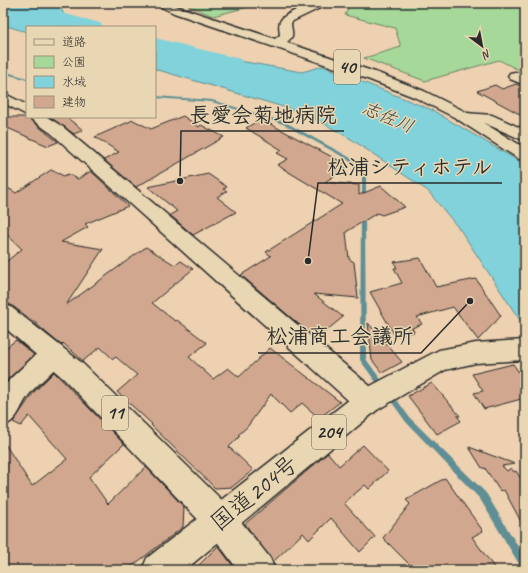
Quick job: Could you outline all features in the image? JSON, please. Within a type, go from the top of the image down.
[{"type":"main road","name":"40","points":[[158,3],[419,94],[466,118],[525,155]]},
{"type":"main road","points":[[276,44],[286,36],[285,22],[289,18],[316,8],[321,3]]},
{"type":"main road","points":[[3,97],[26,110]]},
{"type":"main road","points":[[38,118],[57,130],[368,401]]},
{"type":"main road","points":[[466,118],[487,118],[525,136]]},
{"type":"main road","name":"11","points":[[3,313],[74,372],[220,520]]},
{"type":"main road","name":"国道204号","points":[[159,570],[368,401],[439,361],[476,353],[525,350]]},
{"type":"main road","points":[[3,413],[19,386],[53,354]]},
{"type":"main road","points":[[220,520],[258,570]]},
{"type":"green space","points":[[182,3],[264,3],[213,16]]},
{"type":"green space","points":[[351,3],[525,3],[525,73],[499,60],[425,81],[364,58],[401,47],[395,28],[345,15]]},
{"type":"water","points":[[3,3],[46,3],[61,8],[67,22],[77,26],[26,26],[26,32],[3,25]]},
{"type":"water","points":[[156,46],[302,72],[323,66],[432,110],[520,162],[525,166],[525,328],[461,231],[428,191],[351,139],[307,114],[156,69]]},
{"type":"building","points":[[516,84],[525,88],[525,117],[477,91],[495,85],[502,89]]},
{"type":"building","points":[[183,116],[199,127],[201,125],[224,137],[136,187],[104,160],[119,152],[95,137],[133,120],[151,129]]},
{"type":"building","points":[[3,117],[26,117],[58,142],[48,146],[3,126]]},
{"type":"building","points":[[51,118],[67,118],[83,130],[74,134]]},
{"type":"building","points":[[261,119],[349,166],[325,182],[359,185],[359,195],[381,186],[405,207],[382,215],[377,213],[346,232],[349,259],[354,262],[358,298],[314,294],[343,317],[316,339],[241,275],[271,256],[266,252],[342,204],[277,165],[288,159],[277,153],[282,150],[246,128]]},
{"type":"building","points":[[51,170],[64,176],[68,174],[78,179],[91,171],[128,206],[85,224],[88,227],[61,242],[103,249],[66,305],[146,247],[175,265],[181,261],[193,269],[152,303],[207,343],[189,357],[213,379],[228,368],[239,377],[270,348],[340,402],[319,418],[302,403],[290,413],[271,394],[247,427],[238,435],[240,436],[229,447],[253,470],[232,487],[215,488],[151,425],[152,424],[117,392],[137,375],[116,357],[113,359],[100,347],[83,361],[63,343],[61,345],[37,324],[3,299],[3,264],[22,249],[3,231],[3,185],[16,193]]},
{"type":"building","points":[[208,174],[227,187],[223,189],[227,191],[217,197],[236,212],[193,235],[170,215],[177,211],[148,187]]},
{"type":"building","points":[[420,258],[436,287],[476,279],[501,316],[478,340],[453,307],[417,317],[422,324],[412,328],[414,332],[395,336],[370,292],[402,283],[394,268],[397,268],[394,262]]},
{"type":"building","points":[[368,323],[402,362],[382,373],[372,360]]},
{"type":"building","points":[[16,340],[34,355],[9,378],[3,386],[3,350]]},
{"type":"building","points":[[513,364],[525,381],[525,398],[484,409],[474,393],[483,391],[472,374]]},
{"type":"building","points":[[54,372],[124,444],[89,477],[108,504],[146,467],[184,507],[183,527],[127,570],[3,570],[3,441],[32,486],[67,459],[29,416],[21,426],[13,422],[34,392]]},
{"type":"building","points":[[432,383],[460,416],[457,416],[461,421],[437,434],[408,396]]},
{"type":"building","points":[[363,445],[388,471],[369,489],[365,485],[344,503],[375,537],[360,552],[331,518],[309,540],[303,533],[273,562],[245,524],[328,453],[339,466]]},
{"type":"building","points":[[469,447],[515,464],[502,466],[507,471],[511,468],[514,472],[516,471],[525,485],[525,529],[504,490],[500,491],[485,468],[482,468]]},
{"type":"building","points":[[445,478],[483,531],[472,537],[496,570],[415,570],[383,538],[410,504],[406,500]]},
{"type":"building","points":[[218,546],[236,570],[194,570]]},
{"type":"waterway","name":"志佐川","points":[[16,3],[40,13],[90,26]]},
{"type":"waterway","name":"志佐川","points":[[156,43],[233,63]]},
{"type":"waterway","points":[[3,72],[26,79]]},
{"type":"waterway","points":[[156,97],[212,101],[284,123],[348,158],[364,173],[364,200]]},
{"type":"waterway","points":[[363,214],[363,360],[383,387]]},
{"type":"waterway","points":[[390,395],[408,420],[483,496],[525,566]]},
{"type":"place","name":"長愛会菊地病院","points":[[180,181]]},
{"type":"place","name":"松浦シティホテル","points":[[308,261]]},
{"type":"place","name":"松浦商工会議所","points":[[470,301]]}]
